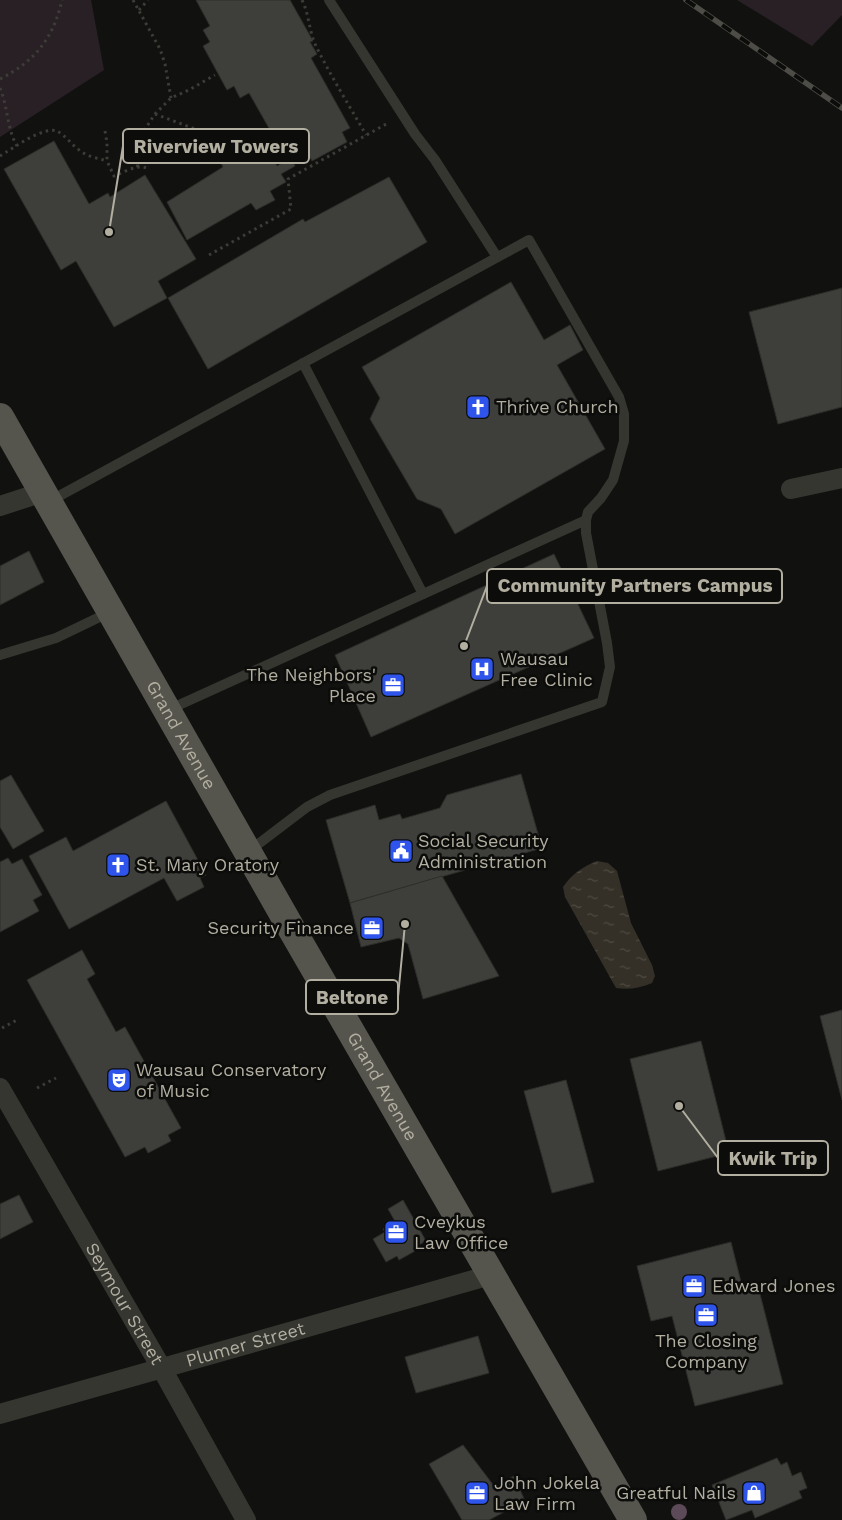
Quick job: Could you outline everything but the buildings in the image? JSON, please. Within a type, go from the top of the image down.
[{"type":"main road","name":"Grand Avenue","points":[[0,417],[110,612],[633,1520]]},
{"type":"street","points":[[791,489],[842,478]]},
{"type":"street","points":[[0,506],[46,496]]},
{"type":"street","name":"Seymour Street","points":[[0,1088],[162,1369],[246,1520]]},
{"type":"street","name":"Plumer Street","points":[[0,1414],[491,1275]]},
{"type":"lane","points":[[329,0],[497,257]]},
{"type":"lane","points":[[46,496],[304,363],[529,240],[619,397],[624,414],[624,441],[613,480],[601,498],[588,512],[586,520],[586,533],[610,667],[602,702],[330,795],[307,807],[248,852]]},
{"type":"lane","points":[[304,363],[423,594]]},
{"type":"lane","points":[[167,710],[586,520]]},
{"type":"lane","points":[[0,655],[56,638],[110,612]]},
{"type":"path","points":[[0,79],[20,67],[41,49],[53,28],[62,0]]},
{"type":"path","points":[[134,0],[163,56],[171,98]]},
{"type":"path","points":[[139,10],[148,0]]},
{"type":"path","points":[[302,0],[315,44],[366,135]]},
{"type":"path","points":[[138,167],[135,150],[155,114],[171,98],[216,75]]},
{"type":"path","points":[[0,88],[6,106],[11,134],[17,146]]},
{"type":"path","points":[[155,114],[211,135],[219,149]]},
{"type":"path","points":[[209,255],[291,209],[288,178],[386,124]]},
{"type":"path","points":[[0,156],[42,133],[52,130],[61,134],[80,151],[107,161]]},
{"type":"path","points":[[105,131],[107,161],[114,176],[138,167],[145,166],[149,169]]},
{"type":"path","points":[[2,1028],[17,1020]]},
{"type":"path","points":[[37,1088],[56,1078]]},
{"type":"shaded area","points":[[0,0],[91,0],[104,70],[0,137]]},
{"type":"shaded area","points":[[737,0],[842,0],[842,15],[812,46]]},
{"type":"water","points":[[597,861],[608,863],[617,871],[631,923],[652,965],[655,976],[652,983],[634,988],[616,988],[565,897],[563,887],[570,878],[582,868]]},
{"type":"railway","points":[[686,0],[842,108]]},
{"type":"place","name":"Riverview Towers","points":[[109,232]]},
{"type":"place","name":"Thrive Church","points":[[478,407]]},
{"type":"place","name":"Community Partners Campus","points":[[464,646]]},
{"type":"place","name":"Wausau Free Clinic","points":[[482,669]]},
{"type":"place","name":"The Neighbors' Place","points":[[393,685]]},
{"type":"place","name":"Social Security Administration","points":[[401,851]]},
{"type":"place","name":"St. Mary Oratory","points":[[118,865]]},
{"type":"place","name":"Beltone","points":[[405,924]]},
{"type":"place","name":"Security Finance","points":[[372,928]]},
{"type":"place","name":"Wausau Conservatory of Music","points":[[119,1080]]},
{"type":"place","name":"Kwik Trip","points":[[679,1106]]},
{"type":"place","name":"Cveykus Law Office","points":[[396,1232]]},
{"type":"place","name":"Edward Jones","points":[[694,1286]]},
{"type":"place","name":"The Closing Company","points":[[706,1315]]},
{"type":"place","name":"John Jokela Law Firm","points":[[477,1493]]},
{"type":"place","name":"Greatful Nails","points":[[754,1493]]}]
